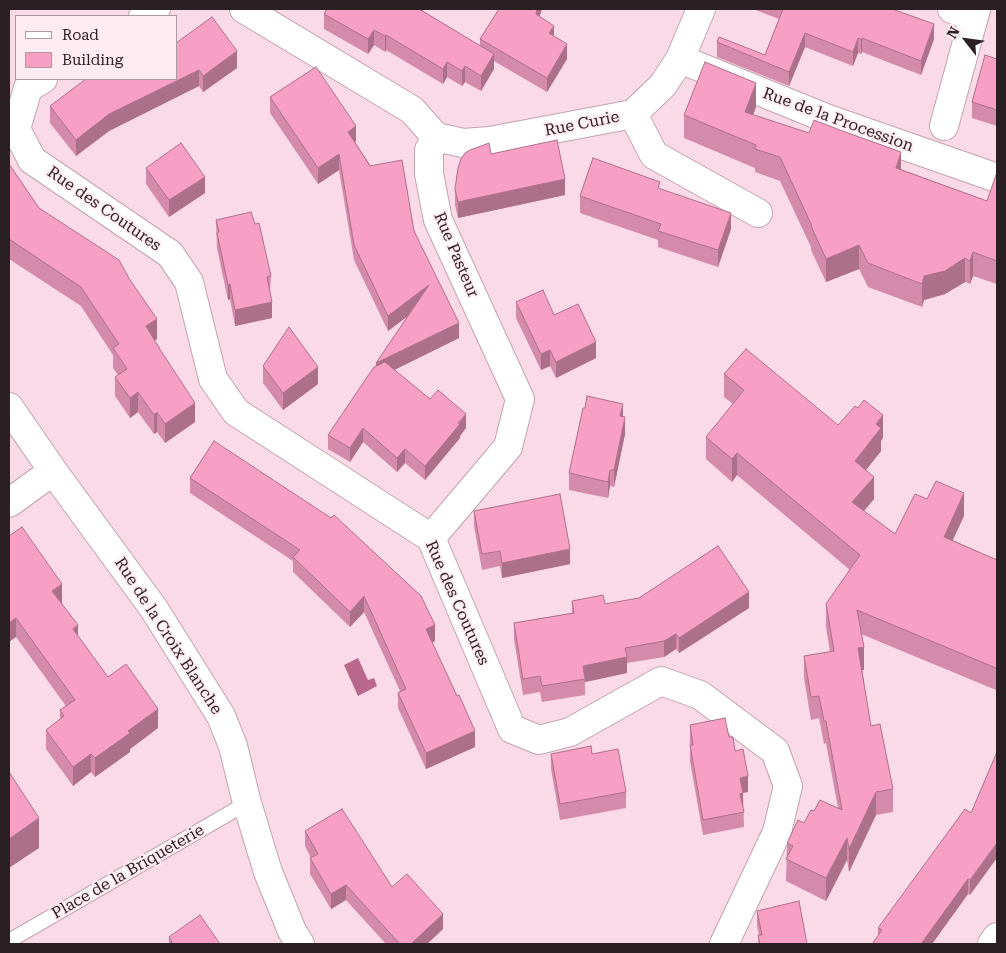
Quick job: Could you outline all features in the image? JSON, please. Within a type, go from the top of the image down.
[{"type":"street","points":[[145,15],[156,9]]},
{"type":"street","points":[[244,9],[412,110],[436,136]]},
{"type":"street","name":"Rue Curie","points":[[436,136],[463,143],[490,141],[633,114],[664,85],[680,59],[700,9]]},
{"type":"street","points":[[944,126],[967,11]]},
{"type":"street","name":"Rue de la Procession","points":[[680,59],[828,119],[997,178]]},
{"type":"street","name":"Rue des Coutures","points":[[41,80],[28,88],[16,129],[32,160],[170,254],[189,282],[212,379],[236,412],[431,538],[512,729],[539,740],[570,732],[661,681],[700,695],[775,751],[788,786],[777,832],[724,944]]},
{"type":"street","points":[[633,114],[654,155],[758,213]]},
{"type":"street","name":"Rue Pasteur","points":[[431,538],[508,448],[520,400],[438,220],[428,174],[429,150],[436,136]]},
{"type":"street","name":"Rue de la Croix Blanche","points":[[9,407],[53,471],[154,609],[221,716],[233,746],[247,803],[268,872],[292,932],[300,944]]},
{"type":"street","points":[[9,503],[53,471]]},
{"type":"street","points":[[992,944],[997,937]]},
{"type":"lane","name":"Place de la Briqueterie","points":[[9,941],[247,803]]},
{"type":"shaded area","points":[[358,658],[368,680],[374,678],[377,686],[358,696],[344,665]]},
{"type":"building","points":[[327,9],[419,9],[494,54],[481,76],[465,66],[462,71],[447,62],[443,69],[386,35],[374,30],[368,39],[324,14]]},
{"type":"building","points":[[499,9],[537,9],[536,14],[554,26],[549,33],[567,44],[547,78],[480,39]]},
{"type":"building","points":[[783,9],[892,9],[934,24],[921,61],[862,38],[861,40],[858,38],[853,52],[805,33],[789,72],[717,42],[719,37],[765,55]]},
{"type":"building","points":[[212,17],[237,51],[203,76],[199,70],[109,114],[76,140],[50,106],[85,80],[178,80],[178,42]]},
{"type":"building","points":[[985,55],[997,59],[997,110],[972,102]]},
{"type":"building","points":[[705,62],[756,83],[745,112],[809,133],[814,120],[901,152],[896,168],[987,201],[997,172],[997,261],[973,252],[970,261],[965,258],[945,271],[924,276],[922,284],[868,263],[859,245],[826,259],[780,157],[755,149],[756,145],[684,115]]},
{"type":"building","points":[[316,67],[356,126],[348,132],[370,166],[402,160],[414,231],[459,323],[376,363],[429,285],[388,316],[354,245],[339,154],[318,168],[270,97]]},
{"type":"building","points":[[557,140],[565,179],[458,202],[455,189],[458,168],[465,153],[489,143],[491,154]]},
{"type":"building","points":[[181,143],[205,177],[169,200],[146,168]]},
{"type":"building","points":[[593,158],[660,182],[658,188],[731,213],[718,250],[658,231],[661,224],[580,196]]},
{"type":"building","points":[[9,164],[39,208],[119,260],[130,280],[157,319],[146,326],[195,403],[165,424],[157,412],[154,415],[138,392],[130,398],[115,377],[127,369],[113,348],[119,344],[81,287],[9,239]]},
{"type":"building","points":[[251,212],[255,224],[259,223],[271,276],[267,277],[272,302],[235,310],[217,233],[219,232],[216,220]]},
{"type":"building","points":[[543,290],[554,315],[578,304],[596,342],[556,362],[550,350],[541,354],[516,302]]},
{"type":"building","points":[[289,327],[318,367],[283,393],[263,366]]},
{"type":"building","points":[[746,349],[838,425],[855,406],[858,408],[864,400],[883,415],[876,424],[881,428],[855,461],[874,477],[852,502],[895,534],[915,494],[927,499],[936,481],[964,493],[944,537],[997,560],[996,668],[857,610],[864,647],[858,648],[871,726],[880,724],[893,789],[876,792],[849,849],[847,838],[826,878],[786,859],[793,846],[787,843],[798,820],[804,823],[811,810],[814,811],[820,800],[842,810],[826,721],[824,721],[819,696],[811,697],[804,656],[834,651],[826,604],[860,555],[737,453],[732,459],[706,437],[744,390],[724,374]]},
{"type":"building","points":[[385,362],[430,399],[438,390],[466,414],[425,466],[405,449],[397,458],[363,428],[350,448],[328,435],[374,367]]},
{"type":"building","points":[[587,396],[623,404],[620,416],[625,417],[614,470],[610,470],[608,482],[569,473]]},
{"type":"building","points":[[214,441],[331,518],[334,515],[421,596],[435,625],[426,629],[475,731],[426,753],[398,693],[406,689],[364,596],[350,612],[293,557],[300,550],[190,478]]},
{"type":"building","points":[[560,494],[570,549],[502,563],[500,551],[482,554],[474,511]]},
{"type":"building","points":[[22,527],[62,584],[52,591],[78,625],[73,629],[108,677],[126,664],[158,709],[128,731],[130,733],[95,758],[91,754],[73,767],[46,730],[64,716],[60,710],[75,700],[16,618],[9,623],[9,536]]},
{"type":"building","points":[[718,546],[749,592],[679,638],[676,634],[664,641],[625,648],[627,657],[583,666],[585,679],[542,686],[540,676],[523,679],[514,623],[574,613],[572,601],[603,595],[605,604],[639,598]]},
{"type":"building","points":[[725,718],[729,737],[733,737],[735,751],[743,749],[748,776],[740,778],[743,793],[740,794],[744,812],[703,820],[690,745],[693,745],[690,725]]},
{"type":"building","points":[[591,746],[592,754],[618,749],[626,792],[560,804],[551,754]]},
{"type":"building","points":[[997,752],[997,843],[970,880],[968,879],[921,944],[872,944],[882,930],[878,928],[965,809],[971,813]]},
{"type":"building","points":[[9,772],[39,818],[9,839]]},
{"type":"building","points":[[342,809],[392,887],[407,874],[443,914],[411,944],[400,944],[346,885],[331,894],[310,858],[318,854],[305,831]]},
{"type":"building","points":[[799,901],[807,944],[760,944],[758,935],[762,935],[757,911]]},
{"type":"building","points":[[200,915],[220,944],[173,944],[169,937]]}]
